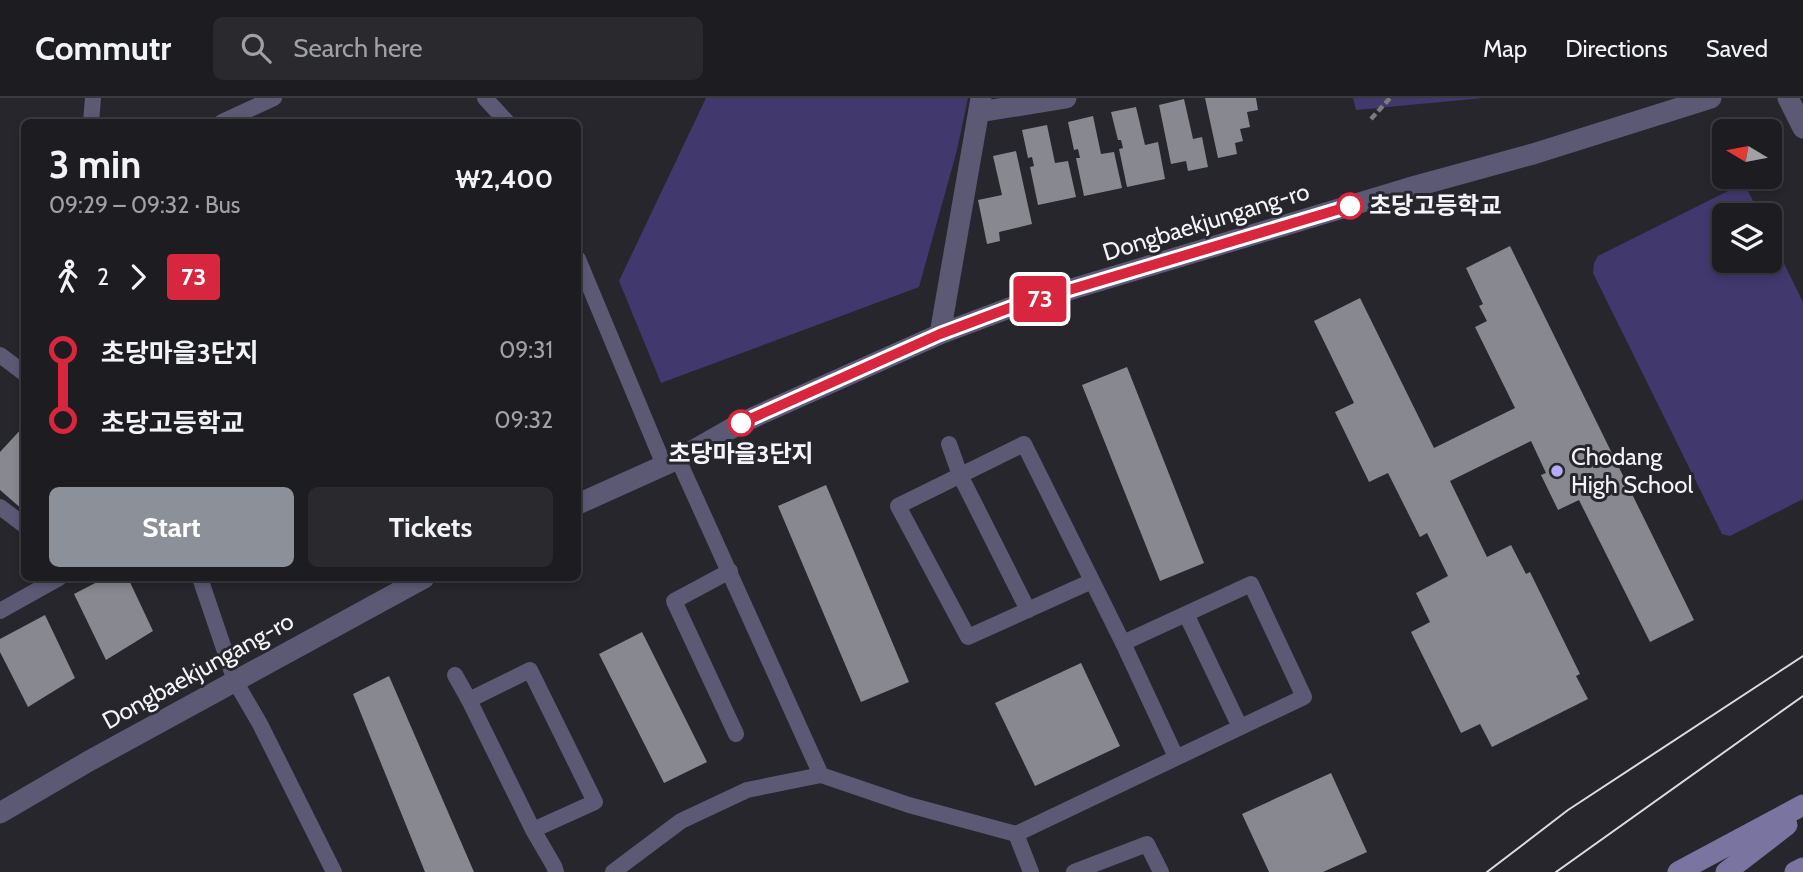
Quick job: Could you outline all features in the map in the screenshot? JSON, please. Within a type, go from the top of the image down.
[{"type":"main road","points":[[1678,872],[1803,805]]},
{"type":"main road","points":[[1727,872],[1803,813]]},
{"type":"main road","points":[[1795,872],[1803,868]]},
{"type":"street","points":[[940,334],[980,105],[1066,98]]},
{"type":"street","name":"Dongbaekjungang-ro","points":[[581,504],[671,462],[741,423],[940,334],[1012,307],[1533,154],[1711,98]]},
{"type":"street","points":[[1788,98],[1803,128]]},
{"type":"street","name":"Dongbaekjungang-ro","points":[[0,813],[89,761],[418,581]]},
{"type":"lane","points":[[91,119],[93,98]]},
{"type":"lane","points":[[228,119],[274,98]]},
{"type":"lane","points":[[485,98],[504,119]]},
{"type":"lane","points":[[581,266],[671,462],[730,570],[821,775]]},
{"type":"lane","points":[[0,355],[21,371]]},
{"type":"lane","points":[[949,444],[960,475],[1028,610]]},
{"type":"lane","points":[[1092,581],[968,637],[898,506],[1024,444],[1123,643],[1176,757]]},
{"type":"lane","points":[[0,507],[21,523]]},
{"type":"lane","points":[[730,570],[674,601],[736,734]]},
{"type":"lane","points":[[0,611],[54,581]]},
{"type":"lane","points":[[201,581],[235,681],[260,724],[334,872]]},
{"type":"lane","points":[[614,872],[681,821],[747,790],[821,775],[909,805],[1016,834],[1304,697],[1251,584],[1123,643]]},
{"type":"lane","points":[[1186,614],[1240,727]]},
{"type":"lane","points":[[469,700],[530,670],[596,802],[533,830]]},
{"type":"lane","points":[[455,675],[556,872]]},
{"type":"lane","points":[[1016,834],[1031,872]]},
{"type":"lane","points":[[1074,872],[1147,844],[1161,872]]},
{"type":"path","points":[[1371,119],[1391,98]]},
{"type":"shaded area","points":[[706,98],[968,98],[957,150],[919,287],[661,383],[619,281]]},
{"type":"shaded area","points":[[1353,98],[1484,98],[1356,110]]},
{"type":"shaded area","points":[[1732,189],[1747,189],[1754,203],[1712,203],[1712,273],[1782,273],[1782,259],[1803,302],[1803,499],[1730,536],[1722,534],[1593,273],[1598,256]]},
{"type":"building","points":[[1205,98],[1256,98],[1258,110],[1247,112],[1250,127],[1240,129],[1243,141],[1235,143],[1237,154],[1218,158]]},
{"type":"building","points":[[1184,99],[1193,139],[1202,137],[1208,167],[1188,171],[1186,161],[1171,164],[1159,105]]},
{"type":"building","points":[[1136,107],[1145,145],[1158,142],[1165,179],[1127,187],[1119,149],[1123,148],[1121,140],[1118,140],[1111,112]]},
{"type":"building","points":[[1093,116],[1101,154],[1114,152],[1122,188],[1084,196],[1076,158],[1080,158],[1078,149],[1074,150],[1068,122]]},
{"type":"building","points":[[1047,125],[1055,163],[1068,161],[1076,197],[1038,205],[1030,167],[1034,166],[1032,157],[1028,158],[1022,130]]},
{"type":"building","points":[[1016,151],[1032,224],[999,232],[1000,241],[987,244],[978,200],[1002,195],[993,156]]},
{"type":"building","points":[[1510,246],[1694,620],[1650,642],[1579,500],[1558,510],[1541,475],[1546,473],[1531,441],[1450,481],[1487,557],[1511,545],[1526,574],[1530,572],[1580,674],[1576,676],[1588,699],[1492,747],[1480,724],[1461,733],[1411,632],[1430,622],[1416,593],[1448,576],[1427,533],[1420,537],[1388,473],[1369,482],[1335,412],[1354,403],[1314,321],[1360,298],[1434,448],[1515,408],[1475,327],[1487,321],[1479,306],[1483,304],[1466,268]]},
{"type":"building","points":[[1127,367],[1204,563],[1160,581],[1082,385]]},
{"type":"building","points":[[21,429],[21,508],[0,490],[0,452]]},
{"type":"building","points":[[826,485],[909,682],[861,702],[778,506]]},
{"type":"building","points":[[99,581],[129,581],[153,631],[106,660],[74,594]]},
{"type":"building","points":[[45,615],[75,678],[28,707],[0,652],[0,639]]},
{"type":"building","points":[[642,632],[707,762],[664,783],[599,654]]},
{"type":"building","points":[[1081,663],[1120,746],[1035,786],[995,703]]},
{"type":"building","points":[[389,676],[474,872],[425,872],[353,694]]},
{"type":"building","points":[[1331,773],[1367,852],[1323,872],[1269,872],[1242,814]]},
{"type":"tram line","points":[[1487,872],[1568,810],[1803,656]]},
{"type":"tram line","points":[[1556,872],[1803,696]]},
{"type":"bus line","name":"73","points":[[741,423],[940,334],[1012,307],[1350,206]]},
{"type":"place","name":"초당고등학교","points":[[1350,206]]},
{"type":"place","name":"초당마을3단지","points":[[741,423]]},
{"type":"place","name":"Chodang High School","points":[[1557,471]]}]
